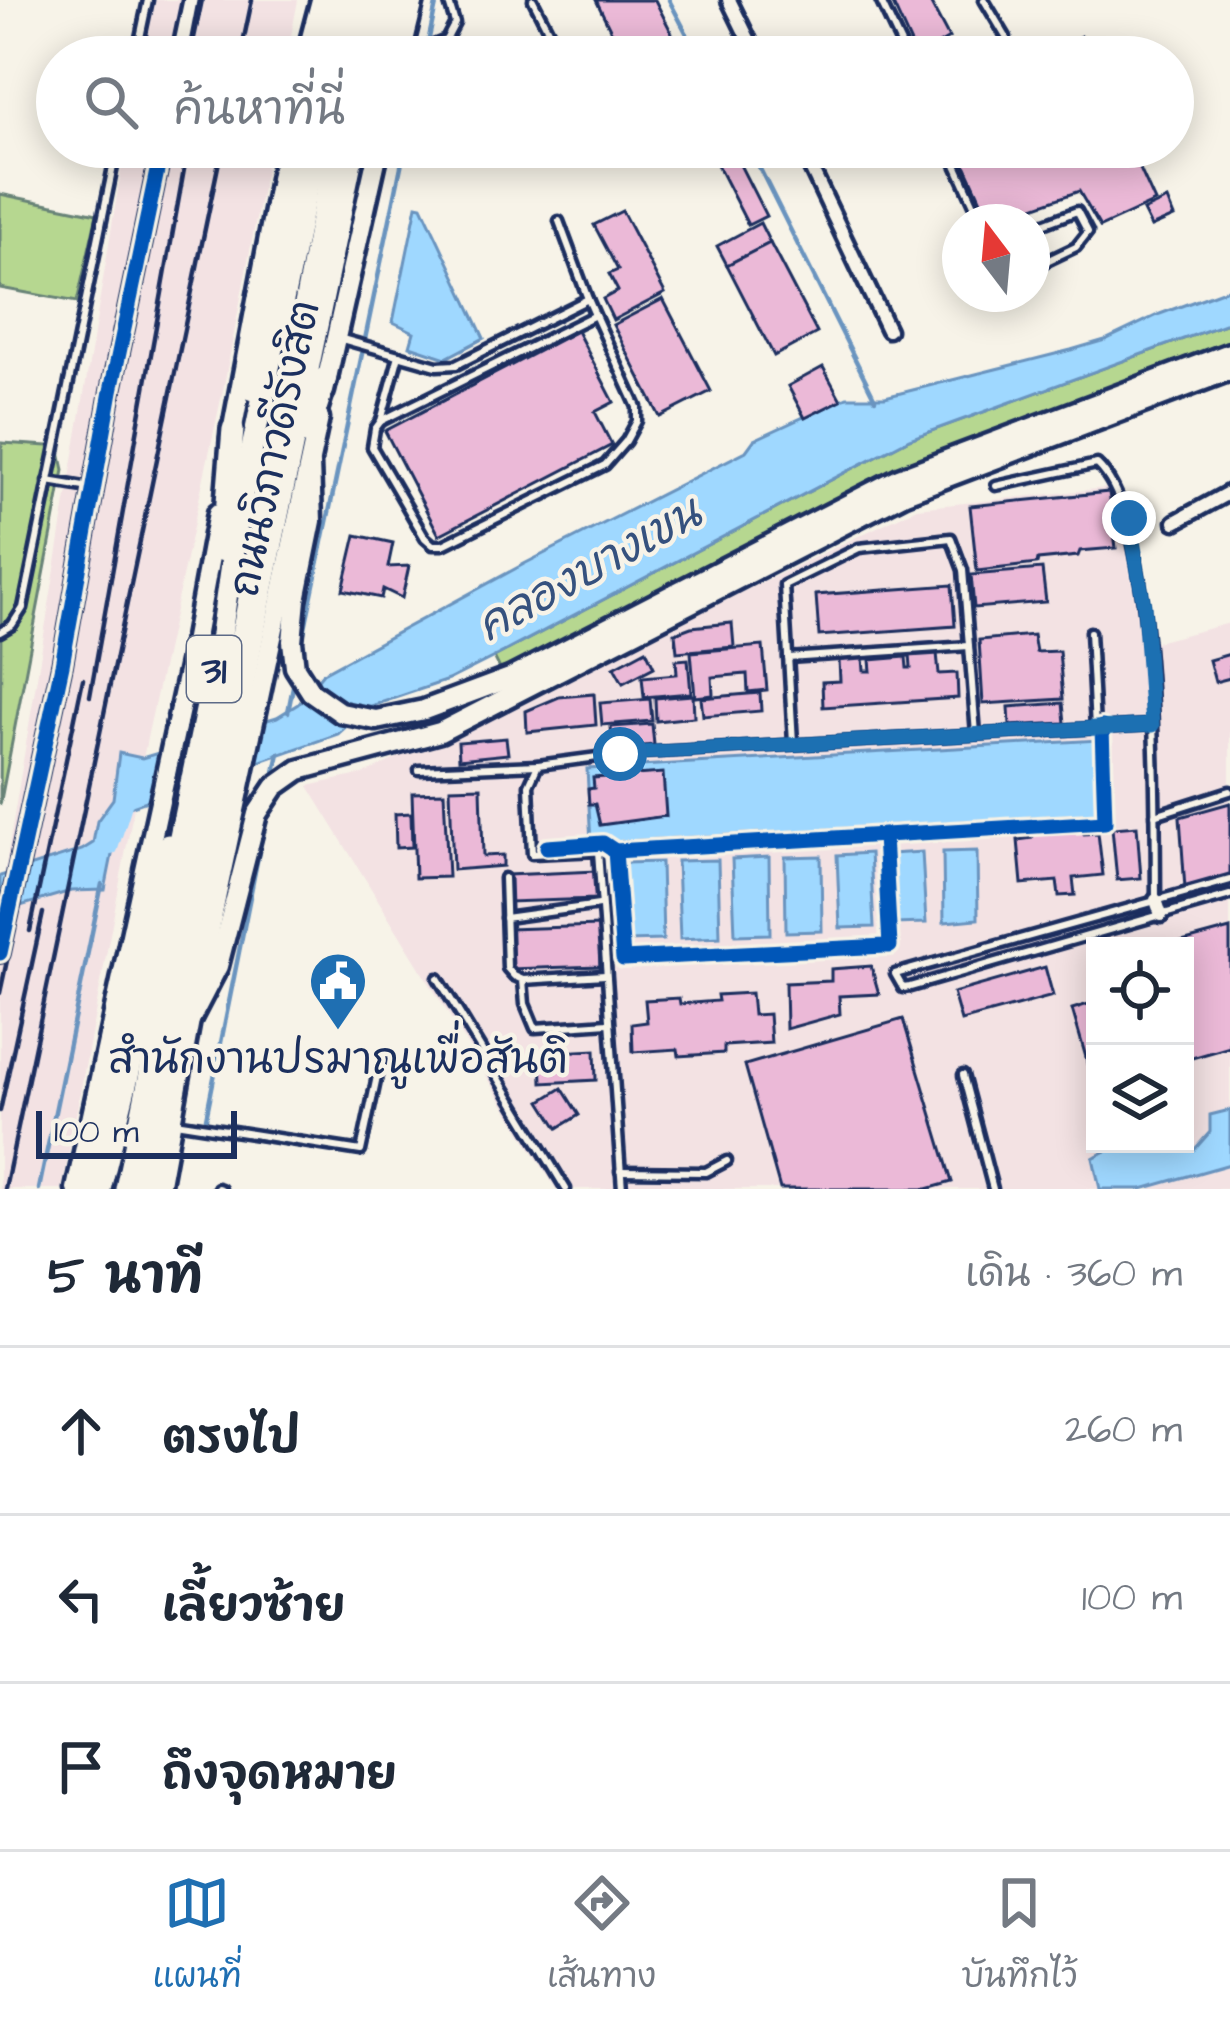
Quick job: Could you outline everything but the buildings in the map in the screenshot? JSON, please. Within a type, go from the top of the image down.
[{"type":"highway","points":[[326,36],[334,0]]},
{"type":"highway","points":[[336,36],[344,0]]},
{"type":"highway","points":[[356,36],[364,0]]},
{"type":"highway","points":[[376,36],[383,0]]},
{"type":"highway","name":"ถนนวิภาวดีรังสิต","points":[[88,1189],[182,740],[209,652],[223,551],[297,168]]},
{"type":"highway","name":"31","points":[[100,1189],[143,1016],[219,648],[238,516],[311,168]]},
{"type":"highway","name":"31","points":[[126,1189],[242,635],[330,168]]},
{"type":"highway","name":"ถนนวิภาวดีรังสิต","points":[[145,1189],[231,794],[277,529],[350,168]]},
{"type":"highway","points":[[277,529],[326,377]]},
{"type":"highway","points":[[223,551],[232,428]]},
{"type":"main road","points":[[306,36],[310,0]]},
{"type":"main road","points":[[310,36],[321,0]]},
{"type":"main road","points":[[399,0],[407,36]]},
{"type":"main road","points":[[411,36],[414,0]]},
{"type":"main road","name":"ถนนวิภาวดีรังสิต","points":[[182,740],[232,428],[282,168]]},
{"type":"main road","name":"ถนนวิภาวดีรังสิต","points":[[246,718],[310,464],[326,377],[345,340],[375,168]]},
{"type":"main road","points":[[310,464],[312,521],[296,600],[295,667],[310,692],[341,713],[376,720],[424,710],[510,678],[898,478],[1230,353]]},
{"type":"main road","points":[[190,1019],[218,967],[257,814],[275,788],[299,770],[440,732],[905,493],[1230,370]]},
{"type":"main road","name":"ถนนวิภาวดีรังสิต","points":[[159,1189],[231,794]]},
{"type":"main road","name":"ถนนวิภาวดีรังสิต","points":[[76,1189],[165,817]]},
{"type":"street","points":[[184,36],[192,0]]},
{"type":"street","points":[[729,0],[747,36]]},
{"type":"street","points":[[0,953],[62,665],[158,168]]},
{"type":"street","points":[[811,168],[888,330]]},
{"type":"street","points":[[1175,522],[1230,492]]},
{"type":"street","points":[[1156,900],[1161,915]]},
{"type":"lane","points":[[140,36],[148,0]]},
{"type":"lane","points":[[448,0],[454,11],[449,36]]},
{"type":"lane","points":[[532,0],[551,36]]},
{"type":"lane","points":[[880,0],[897,36]]},
{"type":"lane","points":[[984,0],[1005,36]]},
{"type":"lane","points":[[0,632],[12,626],[23,608],[113,168]]},
{"type":"lane","points":[[958,168],[974,204]]},
{"type":"lane","points":[[1050,222],[1077,212],[1088,232],[1076,248],[1050,260]]},
{"type":"lane","points":[[399,354],[372,446],[433,545],[443,545],[605,465],[638,421],[637,406],[588,299],[560,221]]},
{"type":"lane","points":[[345,340],[437,366],[456,365],[588,299]]},
{"type":"lane","points":[[381,421],[595,315]]},
{"type":"lane","points":[[997,486],[1097,464],[1112,478],[1129,518],[1144,606],[1156,900]]},
{"type":"lane","points":[[48,481],[94,489]]},
{"type":"lane","points":[[793,743],[784,585],[859,548],[951,538],[962,570],[976,734]]},
{"type":"lane","points":[[1090,632],[1095,728]]},
{"type":"lane","points":[[788,658],[969,646]]},
{"type":"lane","points":[[419,770],[793,743],[1152,725]]},
{"type":"lane","points":[[538,765],[529,785],[532,854],[598,851],[622,1189]]},
{"type":"lane","points":[[1155,814],[1230,790]]},
{"type":"lane","points":[[504,878],[507,968],[514,976],[523,980],[605,975]]},
{"type":"lane","points":[[1230,880],[896,974],[902,988],[910,988],[1230,896]]},
{"type":"lane","points":[[505,918],[599,905]]},
{"type":"lane","points":[[438,978],[566,1189]]},
{"type":"lane","points":[[523,980],[525,1004],[535,1028],[609,1023]]},
{"type":"lane","points":[[172,1121],[361,1151],[382,1053]]},
{"type":"lane","points":[[963,1075],[994,1189]]},
{"type":"lane","points":[[620,1172],[706,1172],[728,1161]]},
{"type":"shaded area","points":[[155,0],[298,0],[291,36],[147,36]]},
{"type":"shaded area","points":[[122,168],[266,168],[147,738],[62,1189],[0,1189],[0,900]]},
{"type":"shaded area","points":[[1115,487],[1144,645],[1230,623],[1230,1189],[556,1189],[308,786],[364,774],[917,508]]},
{"type":"green space","points":[[0,194],[97,214],[77,302],[0,288]]},
{"type":"green space","points":[[1230,322],[1230,341],[990,434],[503,675],[494,657],[909,439]]},
{"type":"green space","points":[[2,443],[48,446],[60,452],[64,470],[0,805]]},
{"type":"water","points":[[417,205],[422,206],[484,338],[446,358],[410,346],[414,332],[393,322]]},
{"type":"water","points":[[1230,288],[1230,322],[909,439],[448,680],[368,707],[338,734],[121,810],[105,890],[71,891],[0,912],[0,876],[93,843],[97,821],[113,799],[119,753],[142,758],[277,717],[298,704],[323,673],[746,451],[754,440],[847,397],[885,397],[1071,350]]},
{"type":"water","points":[[1099,740],[1103,813],[591,843],[587,769]]},
{"type":"water","points":[[977,851],[978,919],[944,922],[943,852]]},
{"type":"water","points":[[922,852],[926,923],[893,924],[890,854]]},
{"type":"water","points":[[870,853],[874,927],[840,928],[837,855]]},
{"type":"water","points":[[821,856],[822,931],[786,932],[785,857]]},
{"type":"water","points":[[769,857],[770,934],[735,935],[732,859]]},
{"type":"water","points":[[718,860],[720,937],[680,939],[677,861]]},
{"type":"water","points":[[661,862],[663,940],[626,941],[624,863]]},
{"type":"water","points":[[1230,1110],[1230,1164],[1142,1189],[1100,1189],[1093,1158],[1103,1153],[1194,1153],[1210,1132],[1210,1115]]},
{"type":"waterway","points":[[429,36],[437,0]]},
{"type":"waterway","points":[[669,0],[688,36]]},
{"type":"waterway","points":[[301,647],[401,168]]},
{"type":"waterway","points":[[760,168],[875,399]]},
{"type":"waterway","points":[[288,712],[295,676]]},
{"type":"waterway","points":[[274,777],[279,753]]},
{"type":"waterway","name":"คลองบางเขน","points":[[111,848],[128,795]]},
{"type":"waterway","points":[[206,1118],[267,811]]},
{"type":"waterway","points":[[39,1189],[102,884]]},
{"type":"railway","points":[[192,36],[199,0]]},
{"type":"railway","points":[[244,36],[252,0]]},
{"type":"railway","points":[[64,700],[158,168]]},
{"type":"railway","points":[[90,696],[184,168]]},
{"type":"railway","points":[[5,1189],[218,168]]},
{"type":"railway","points":[[30,931],[83,679]]},
{"type":"railway","points":[[0,993],[19,905]]},
{"type":"railway","points":[[0,1111],[43,913]]},
{"type":"cycle path","points":[[0,953],[62,665],[111,391],[158,168]]},
{"type":"cycle path","points":[[547,847],[603,843],[615,851],[1105,822],[1102,727]]},
{"type":"cycle path","points":[[615,851],[623,959],[890,946],[884,836]]},
{"type":"place","name":"สำนักงานปรมาณูเพื่อสันติ","points":[[338,1032]]},
{"type":"route","points":[[620,754],[1152,725],[1144,606],[1129,518]]}]
